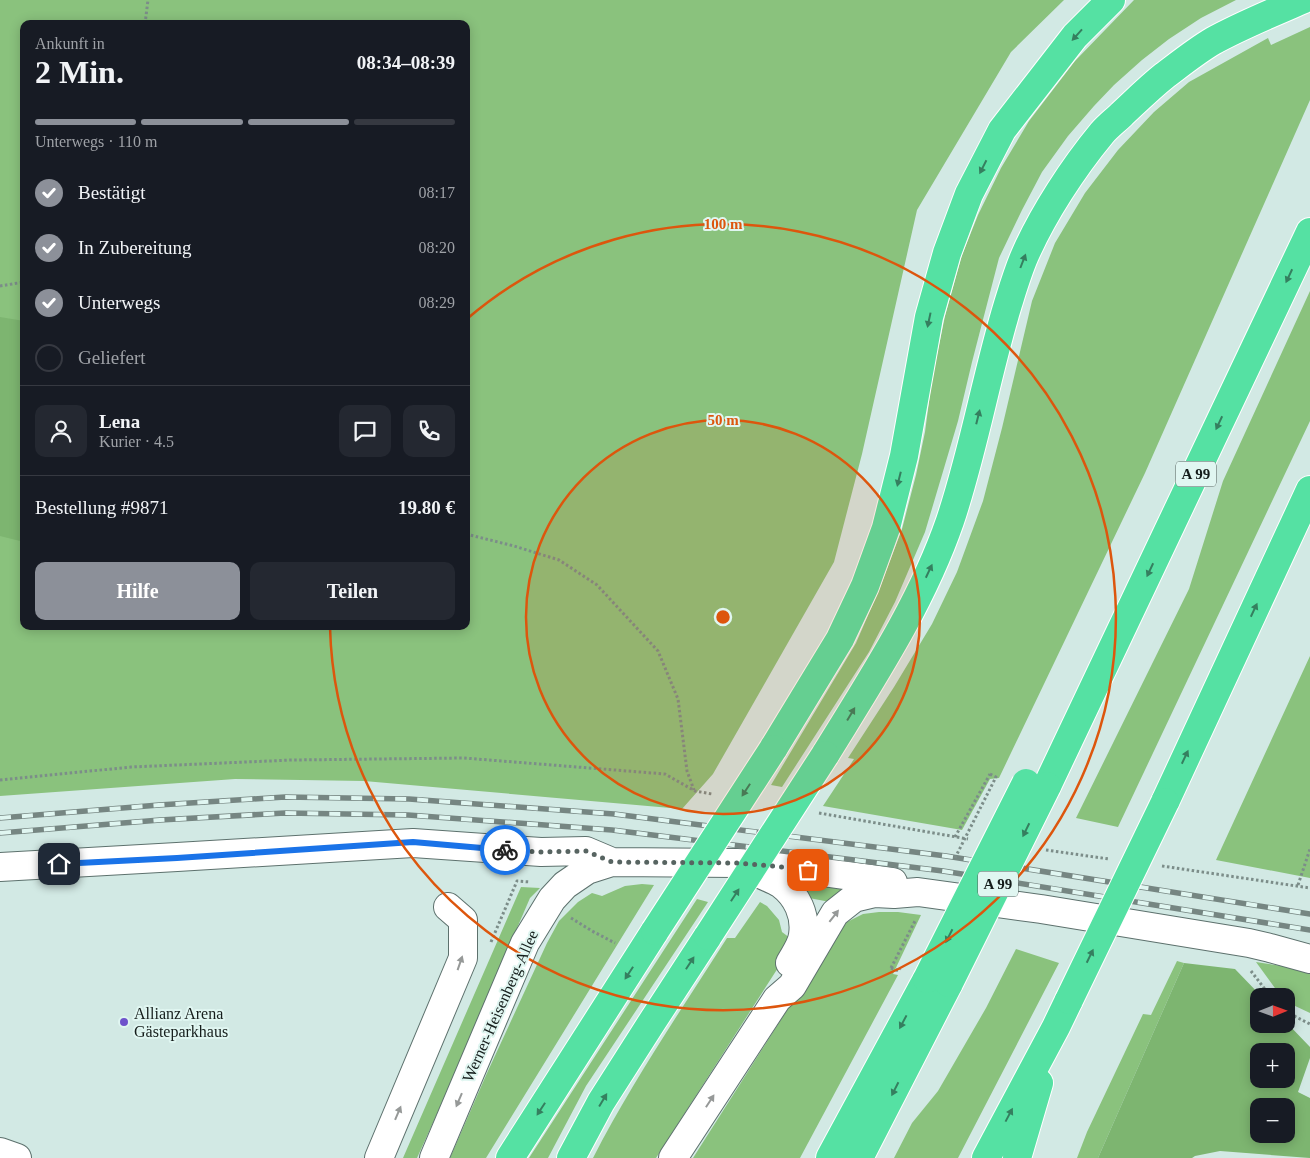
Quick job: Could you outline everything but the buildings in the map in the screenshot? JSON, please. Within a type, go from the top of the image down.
[{"type":"highway","points":[[510,1158],[773,749],[840,639],[865,586],[886,528],[904,456],[929,316],[947,252],[969,194],[1002,130],[1075,36],[1111,0]]},
{"type":"highway","points":[[571,1158],[606,1094],[825,755],[912,609],[950,522],[1008,303],[1024,256],[1048,211],[1103,132],[1148,89],[1186,59],[1213,41],[1302,0]]},
{"type":"highway","name":"A 99","points":[[859,1158],[938,981],[1037,784],[1081,715],[1310,232]]},
{"type":"highway","points":[[986,1158],[1056,1027],[1165,802],[1310,490]]},
{"type":"highway","points":[[830,1158],[938,981]]},
{"type":"highway","points":[[1017,1158],[1056,1027]]},
{"type":"street","points":[[0,866],[177,858],[413,842],[542,852],[586,851],[612,862]]},
{"type":"street","name":"Werner-Heisenberg-Allee","points":[[434,1158],[525,943],[549,904],[565,885],[587,870],[612,862],[737,863],[773,866],[895,882],[917,904]]},
{"type":"street","name":"Werner-Heisenberg-Allee","points":[[737,863],[780,884],[793,896],[802,912],[803,935],[798,948],[780,979],[777,999]]},
{"type":"street","name":"Werner-Heisenberg-Allee","points":[[673,1158],[777,999],[792,986],[835,913],[854,898],[875,893],[894,894],[917,904]]},
{"type":"street","points":[[917,904],[1041,909],[1249,943],[1310,959]]},
{"type":"street","points":[[379,1158],[463,958],[463,920],[448,907]]},
{"type":"street","points":[[0,1152],[18,1158]]},
{"type":"path","points":[[146,20],[148,0]]},
{"type":"path","points":[[0,286],[20,283]]},
{"type":"path","points":[[470,535],[559,560],[597,585],[658,651],[678,699],[687,771],[695,791]]},
{"type":"path","points":[[0,780],[131,766],[292,760],[464,758],[665,774],[695,791],[720,796]]},
{"type":"path","points":[[952,865],[996,777],[990,774],[955,837]]},
{"type":"path","points":[[818,813],[975,840]]},
{"type":"path","points":[[1043,849],[1112,859]]},
{"type":"path","points":[[1298,886],[1310,849]]},
{"type":"path","points":[[1161,866],[1310,888]]},
{"type":"path","points":[[549,904],[592,931],[620,944]]},
{"type":"path","points":[[903,962],[899,971],[891,968],[917,904]]},
{"type":"path","points":[[1295,1016],[1310,1024]]},
{"type":"green space","points":[[0,0],[1064,0],[1011,52],[917,210],[862,454],[834,562],[713,774],[682,809],[364,781],[235,779],[0,796]]},
{"type":"green space","points":[[1134,0],[1236,0],[1201,18],[1142,60],[1094,106],[1068,136],[1042,172],[999,258],[958,421],[925,532],[895,602],[869,652],[782,787],[771,785],[856,643],[902,529],[925,432],[932,379],[945,316],[962,255],[978,215],[1001,168],[1029,121],[1075,61]]},
{"type":"green space","points":[[1310,27],[1310,100],[1145,473],[999,778],[990,779],[962,830],[823,806],[854,759],[848,758],[932,624],[957,572],[983,501],[1032,301],[1055,243],[1085,193],[1118,150],[1154,112],[1189,82],[1268,38],[1271,45]]},
{"type":"green space","points":[[1310,291],[1310,421],[1118,827],[1076,818],[1189,589],[1223,481]]},
{"type":"green space","points":[[0,317],[20,320],[20,541],[0,536]]},
{"type":"green space","points":[[1310,656],[1310,878],[1216,860]]},
{"type":"green space","points":[[798,879],[850,884],[830,902],[809,898],[798,883]]},
{"type":"green space","points":[[654,885],[486,1158],[450,1158],[487,1073],[559,921],[578,902],[592,893],[602,896],[625,886]]},
{"type":"green space","points":[[521,887],[540,888],[530,898],[417,1158],[403,1158]]},
{"type":"green space","points":[[697,899],[708,902],[586,1086],[548,1158],[529,1158]]},
{"type":"green space","points":[[760,902],[767,906],[779,920],[782,932],[790,938],[785,957],[656,1158],[593,1158],[640,1074],[727,938],[735,938]]},
{"type":"green space","points":[[879,912],[921,915],[893,974],[898,975],[800,1158],[693,1158],[822,955],[847,922],[863,914]]},
{"type":"green space","points":[[1016,949],[1059,963],[958,1158],[894,1158],[912,1123],[938,1091],[986,1008]]},
{"type":"green space","points":[[1177,961],[1184,963],[1098,1158],[1077,1158],[1087,1132],[1143,1014],[1151,1015]]},
{"type":"green space","points":[[1256,962],[1282,966],[1310,974],[1310,1013],[1295,1006],[1295,988],[1275,988]]},
{"type":"green space","points":[[1184,963],[1235,969],[1253,988],[1250,988],[1250,1033],[1295,1033],[1295,1031],[1310,1047],[1310,1058],[1298,1092],[1310,1098],[1310,1158],[1220,1151],[1192,1158],[1098,1158]]},
{"type":"railway","points":[[0,818],[285,797],[409,799],[614,814],[946,856],[1310,914]]},
{"type":"railway","points":[[0,833],[160,820],[285,813],[408,815],[612,830],[943,871],[1310,930]]},
{"type":"way so far","points":[[505,850],[542,852],[586,851],[612,862],[737,863],[808,870]]},
{"type":"place","name":"Allianz Arena Gästeparkhaus","points":[[124,1022]]},
{"type":"route","points":[[59,864],[413,842],[505,850]]}]
